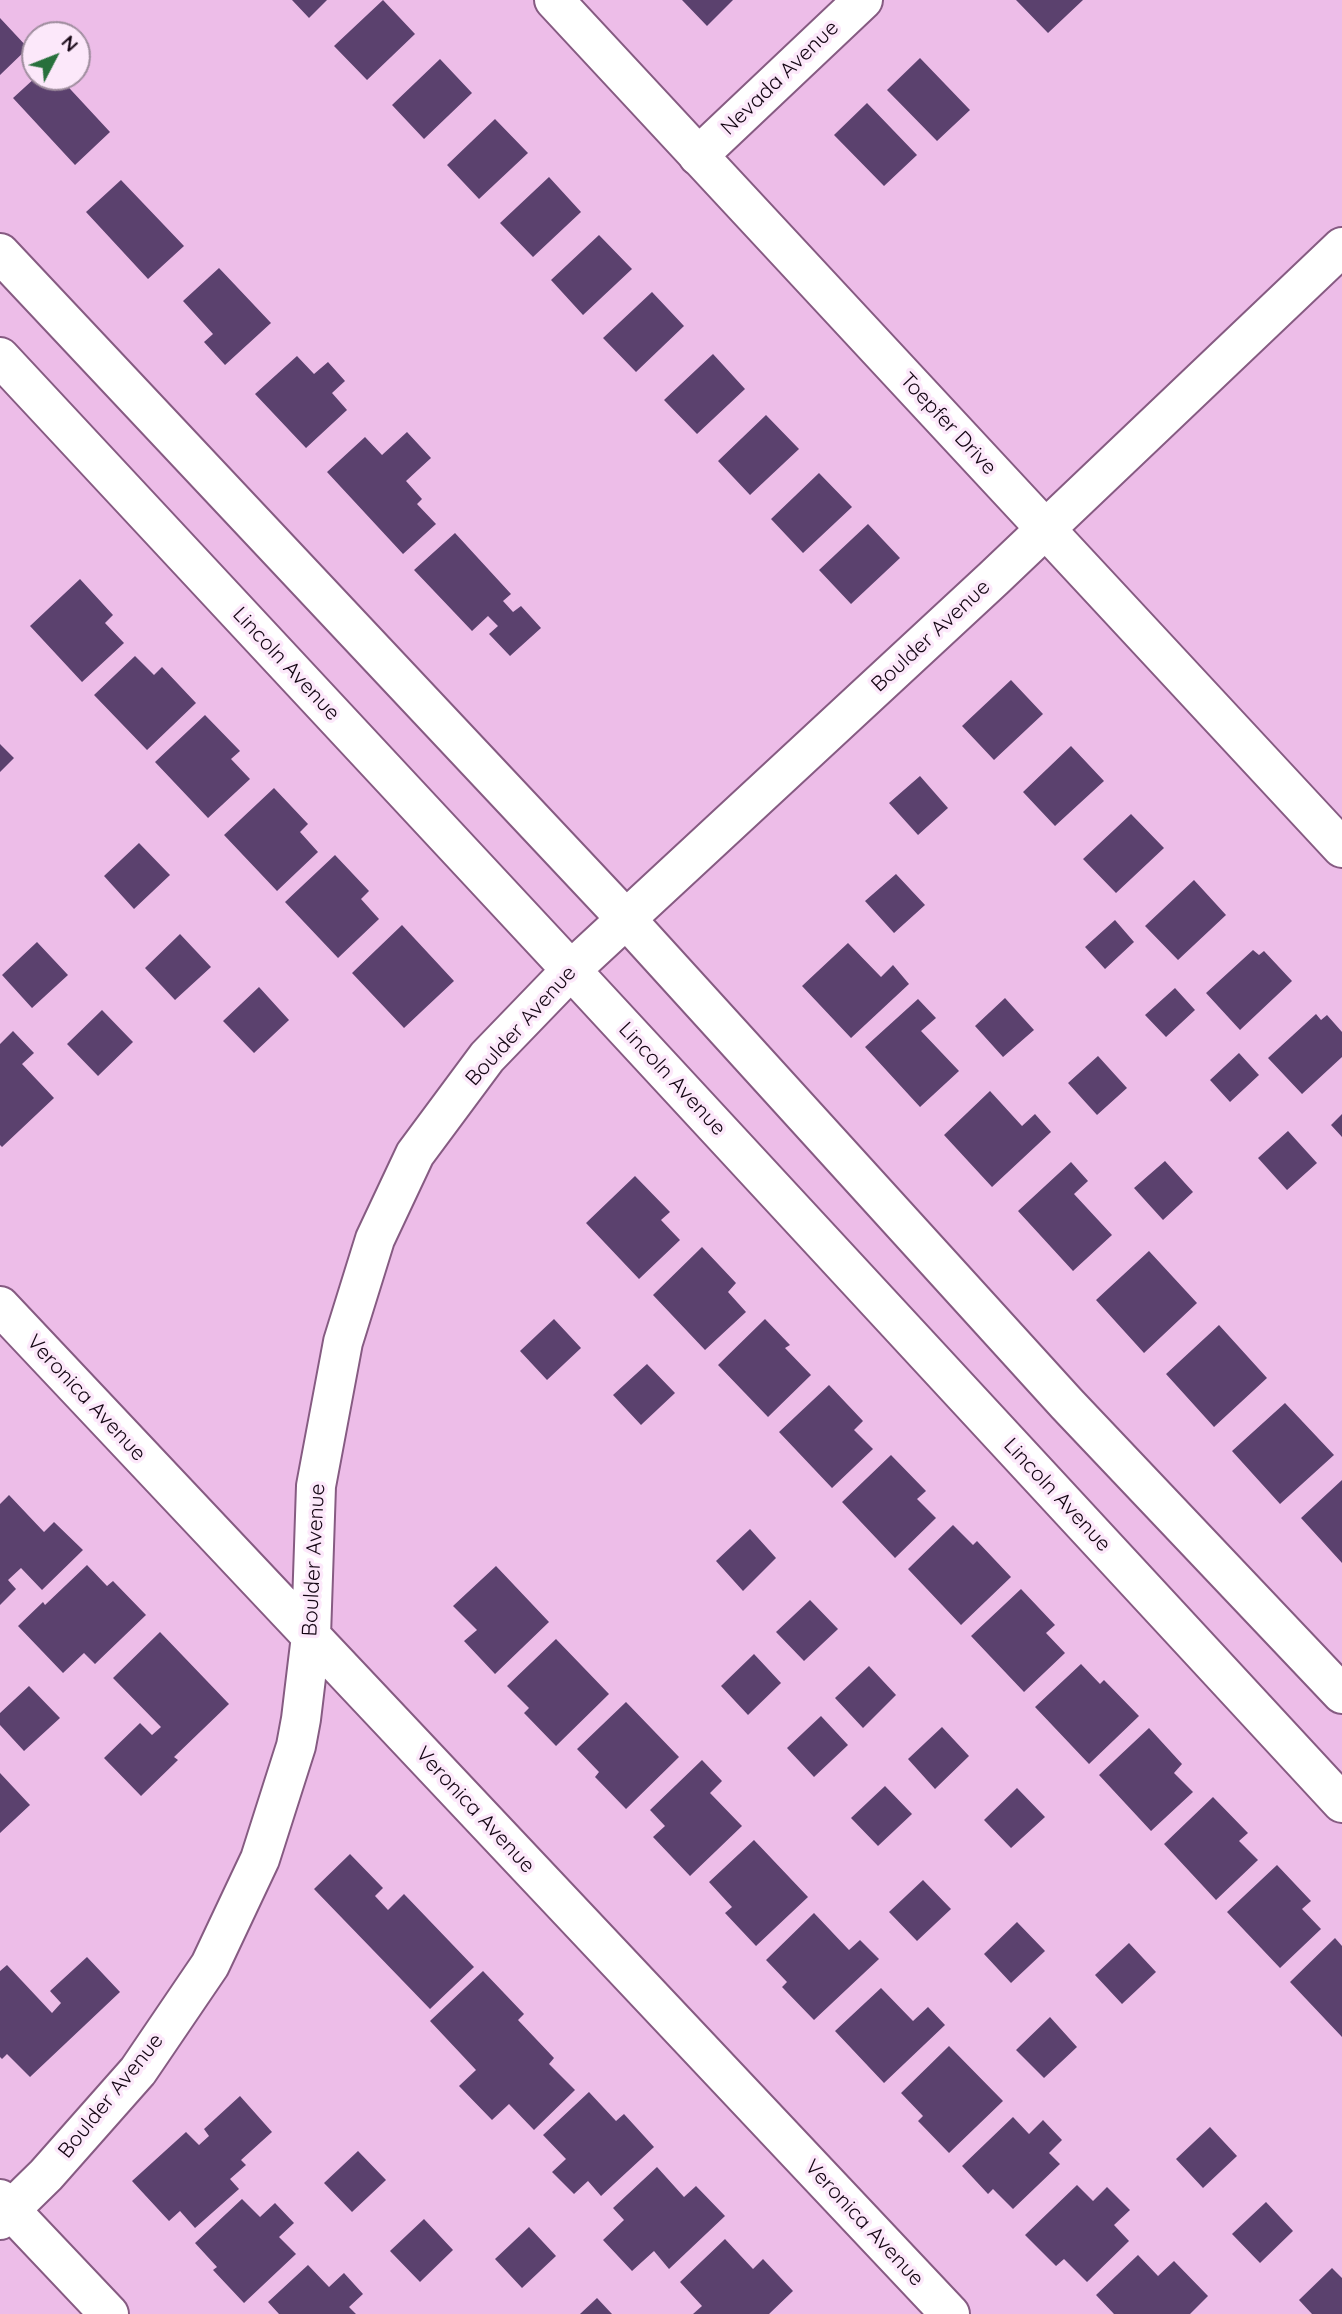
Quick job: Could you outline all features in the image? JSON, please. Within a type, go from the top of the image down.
[{"type":"street","name":"Toepfer Drive","points":[[554,0],[1342,848]]},
{"type":"street","name":"Nevada Avenue","points":[[698,156],[863,0]]},
{"type":"street","name":"Boulder Avenue","points":[[4,2209],[46,2175],[138,2071],[210,1965],[260,1859],[296,1746],[311,1636],[316,1486],[343,1342],[375,1239],[415,1154],[487,1057],[571,970],[1045,529],[1342,247]]},
{"type":"street","points":[[0,253],[626,919],[1067,1404],[1342,1694]]},
{"type":"street","name":"Lincoln Avenue","points":[[0,357],[1342,1803]]},
{"type":"street","name":"Veronica Avenue","points":[[0,1306],[950,2314]]},
{"type":"street","points":[[4,2209],[108,2314]]},
{"type":"building","points":[[292,0],[327,0],[309,18]]},
{"type":"building","points":[[383,0],[415,34],[367,80],[334,46]]},
{"type":"building","points":[[682,0],[733,0],[707,26]]},
{"type":"building","points":[[1016,0],[1083,0],[1048,33]]},
{"type":"building","points":[[0,18],[21,40],[21,55],[0,75]]},
{"type":"building","points":[[920,58],[970,110],[937,141],[887,90]]},
{"type":"building","points":[[440,59],[472,93],[424,139],[392,105]]},
{"type":"building","points":[[21,91],[72,91],[110,132],[75,165],[13,98]]},
{"type":"building","points":[[867,103],[917,155],[884,186],[834,135]]},
{"type":"building","points":[[495,119],[528,153],[479,199],[447,165]]},
{"type":"building","points":[[549,177],[581,212],[533,257],[500,223]]},
{"type":"building","points":[[121,180],[184,246],[148,279],[86,212]]},
{"type":"building","points":[[599,235],[632,269],[583,315],[551,280]]},
{"type":"building","points":[[219,268],[271,323],[225,365],[204,342],[213,334],[183,301]]},
{"type":"building","points":[[652,292],[684,326],[636,372],[603,338]]},
{"type":"building","points":[[713,354],[745,389],[697,434],[664,400]]},
{"type":"building","points":[[297,356],[314,374],[328,362],[345,381],[332,393],[347,410],[306,448],[255,394]]},
{"type":"building","points":[[766,415],[799,449],[750,495],[718,461]]},
{"type":"building","points":[[407,432],[431,458],[406,481],[422,499],[417,504],[436,524],[403,554],[327,472],[365,437],[382,455]]},
{"type":"building","points":[[819,473],[852,507],[803,553],[771,519]]},
{"type":"building","points":[[868,524],[900,558],[851,604],[819,570]]},
{"type":"building","points":[[455,533],[511,594],[503,601],[513,612],[521,606],[541,628],[510,656],[489,634],[498,626],[488,616],[472,631],[414,570]]},
{"type":"building","points":[[80,579],[113,615],[105,623],[124,643],[82,682],[30,626]]},
{"type":"building","points":[[135,656],[154,675],[162,667],[196,703],[147,750],[94,695]]},
{"type":"building","points":[[1011,680],[1043,714],[994,760],[962,726]]},
{"type":"building","points":[[205,715],[240,751],[231,759],[250,779],[208,818],[155,762]]},
{"type":"building","points":[[0,744],[14,758],[0,772]]},
{"type":"building","points":[[1071,746],[1104,781],[1055,826],[1023,792]]},
{"type":"building","points":[[920,776],[948,808],[918,835],[889,803]]},
{"type":"building","points":[[274,788],[308,824],[300,832],[318,852],[277,891],[224,835]]},
{"type":"building","points":[[1131,814],[1164,848],[1116,893],[1083,859]]},
{"type":"building","points":[[139,843],[170,875],[134,909],[104,876]]},
{"type":"building","points":[[335,855],[369,891],[361,899],[379,919],[338,958],[285,902]]},
{"type":"building","points":[[896,874],[925,905],[894,933],[865,901]]},
{"type":"building","points":[[1194,880],[1226,915],[1178,960],[1145,926]]},
{"type":"building","points":[[1115,920],[1134,942],[1105,969],[1085,947]]},
{"type":"building","points":[[402,925],[454,981],[404,1028],[352,973]]},
{"type":"building","points":[[180,934],[211,967],[175,1000],[145,968]]},
{"type":"building","points":[[37,942],[68,975],[32,1008],[2,975]]},
{"type":"building","points":[[848,943],[881,977],[893,965],[909,984],[851,1038],[802,986]]},
{"type":"building","points":[[1253,950],[1259,955],[1264,951],[1292,981],[1240,1030],[1206,993]]},
{"type":"building","points":[[259,987],[289,1020],[254,1053],[223,1021]]},
{"type":"building","points":[[1175,988],[1195,1010],[1166,1037],[1145,1015]]},
{"type":"building","points":[[1005,998],[1034,1030],[1003,1057],[975,1026]]},
{"type":"building","points":[[918,999],[936,1018],[921,1031],[959,1071],[920,1107],[865,1047]]},
{"type":"building","points":[[102,1010],[133,1042],[98,1076],[67,1044]]},
{"type":"building","points":[[1316,1014],[1321,1020],[1327,1015],[1342,1032],[1342,1057],[1302,1094],[1268,1058]]},
{"type":"building","points":[[13,1031],[34,1053],[22,1064],[54,1098],[2,1147],[0,1044]]},
{"type":"building","points":[[1239,1053],[1259,1075],[1230,1102],[1210,1080]]},
{"type":"building","points":[[1098,1056],[1127,1088],[1097,1115],[1068,1083]]},
{"type":"building","points":[[990,1091],[1022,1126],[1035,1114],[1051,1132],[992,1187],[944,1135]]},
{"type":"building","points":[[1342,1114],[1342,1137],[1331,1125]]},
{"type":"building","points":[[1288,1131],[1317,1163],[1287,1190],[1258,1158]]},
{"type":"building","points":[[1165,1161],[1193,1192],[1163,1220],[1134,1188]]},
{"type":"building","points":[[1071,1162],[1088,1181],[1074,1194],[1112,1235],[1073,1271],[1018,1211]]},
{"type":"building","points":[[635,1176],[670,1212],[661,1220],[680,1240],[639,1279],[586,1223]]},
{"type":"building","points":[[702,1247],[736,1283],[728,1292],[746,1312],[705,1350],[653,1295]]},
{"type":"building","points":[[1149,1251],[1197,1303],[1144,1353],[1096,1300]]},
{"type":"building","points":[[554,1319],[581,1348],[547,1380],[520,1351]]},
{"type":"building","points":[[765,1319],[790,1345],[785,1348],[811,1375],[768,1417],[718,1365]]},
{"type":"building","points":[[1219,1325],[1267,1378],[1214,1427],[1166,1374]]},
{"type":"building","points":[[647,1364],[675,1393],[641,1425],[613,1395]]},
{"type":"building","points":[[829,1385],[863,1421],[854,1430],[873,1449],[832,1488],[779,1432]]},
{"type":"building","points":[[1285,1403],[1334,1455],[1280,1504],[1232,1451]]},
{"type":"building","points":[[891,1455],[926,1491],[917,1499],[936,1518],[895,1558],[842,1502]]},
{"type":"building","points":[[1342,1480],[1342,1563],[1301,1518]]},
{"type":"building","points":[[9,1495],[44,1532],[54,1522],[83,1550],[42,1590],[21,1568],[8,1580],[16,1589],[0,1605],[0,1504]]},
{"type":"building","points":[[953,1525],[973,1545],[977,1541],[1011,1577],[961,1625],[908,1569]]},
{"type":"building","points":[[750,1529],[776,1558],[743,1591],[716,1561]]},
{"type":"building","points":[[87,1565],[107,1586],[113,1581],[146,1615],[95,1664],[84,1653],[63,1673],[18,1626],[43,1602],[45,1605]]},
{"type":"building","points":[[496,1566],[549,1622],[495,1674],[464,1641],[477,1630],[453,1606]]},
{"type":"building","points":[[1021,1589],[1055,1625],[1046,1633],[1065,1653],[1024,1692],[971,1636]]},
{"type":"building","points":[[810,1600],[838,1629],[804,1661],[776,1632]]},
{"type":"building","points":[[160,1632],[229,1704],[174,1757],[178,1760],[141,1796],[104,1758],[140,1723],[152,1735],[161,1727],[113,1678]]},
{"type":"building","points":[[556,1639],[609,1694],[556,1746],[524,1713],[529,1708],[507,1686]]},
{"type":"building","points":[[754,1654],[781,1683],[748,1715],[721,1686]]},
{"type":"building","points":[[1081,1664],[1100,1684],[1104,1680],[1139,1716],[1089,1764],[1035,1707]]},
{"type":"building","points":[[869,1666],[896,1695],[863,1728],[835,1698]]},
{"type":"building","points":[[29,1686],[60,1718],[24,1751],[0,1725],[0,1713]]},
{"type":"building","points":[[626,1702],[679,1757],[626,1809],[595,1777],[599,1772],[577,1749]]},
{"type":"building","points":[[821,1716],[848,1745],[814,1777],[787,1748]]},
{"type":"building","points":[[942,1727],[969,1756],[935,1789],[908,1759]]},
{"type":"building","points":[[1149,1728],[1182,1764],[1174,1773],[1193,1792],[1151,1831],[1099,1775]]},
{"type":"building","points":[[702,1760],[722,1781],[710,1793],[742,1826],[690,1876],[653,1837],[665,1826],[650,1810]]},
{"type":"building","points":[[0,1773],[30,1805],[0,1833]]},
{"type":"building","points":[[885,1786],[912,1814],[878,1846],[851,1818]]},
{"type":"building","points":[[1017,1788],[1045,1817],[1011,1848],[984,1820]]},
{"type":"building","points":[[1213,1797],[1248,1833],[1239,1841],[1258,1860],[1216,1900],[1164,1844]]},
{"type":"building","points":[[754,1840],[808,1897],[756,1946],[725,1913],[732,1907],[709,1882]]},
{"type":"building","points":[[350,1854],[383,1888],[375,1896],[388,1910],[404,1894],[474,1967],[430,2009],[314,1889]]},
{"type":"building","points":[[1277,1865],[1311,1901],[1302,1909],[1321,1929],[1280,1968],[1227,1912]]},
{"type":"building","points":[[923,1880],[951,1909],[917,1941],[889,1912]]},
{"type":"building","points":[[814,1913],[849,1950],[860,1940],[879,1959],[814,2020],[782,1987],[787,1982],[766,1960]]},
{"type":"building","points":[[1017,1922],[1045,1951],[1011,1983],[984,1954]]},
{"type":"building","points":[[1335,1938],[1342,1946],[1342,2037],[1290,1982]]},
{"type":"building","points":[[1129,1943],[1156,1972],[1122,2004],[1095,1975]]},
{"type":"building","points":[[87,1957],[120,1992],[30,2077],[7,2054],[2,2059],[0,2057],[0,1971],[7,1965],[52,2013],[61,2003],[50,1991]]},
{"type":"building","points":[[483,1971],[524,2014],[518,2020],[554,2058],[549,2064],[575,2090],[534,2130],[509,2104],[492,2120],[459,2086],[476,2070],[430,2021]]},
{"type":"building","points":[[881,1988],[913,2021],[928,2007],[945,2025],[884,2083],[835,2031]]},
{"type":"building","points":[[1050,2017],[1077,2047],[1044,2078],[1016,2050]]},
{"type":"building","points":[[949,2046],[1003,2101],[949,2153],[918,2121],[923,2116],[901,2093]]},
{"type":"building","points":[[589,2092],[616,2121],[624,2114],[654,2147],[601,2196],[588,2181],[574,2194],[552,2172],[566,2159],[543,2135]]},
{"type":"building","points":[[240,2096],[272,2132],[241,2160],[246,2165],[230,2179],[239,2189],[195,2228],[180,2211],[169,2221],[132,2181],[186,2132],[199,2145],[209,2136],[204,2129]]},
{"type":"building","points":[[1013,2117],[1029,2134],[1043,2120],[1062,2140],[1049,2153],[1060,2164],[1013,2209],[993,2189],[988,2194],[962,2166]]},
{"type":"building","points":[[1210,2127],[1237,2156],[1203,2188],[1176,2159]]},
{"type":"building","points":[[358,2151],[386,2180],[352,2212],[324,2183]]},
{"type":"building","points":[[657,2167],[684,2197],[696,2186],[725,2216],[669,2269],[654,2251],[632,2271],[603,2240],[624,2220],[613,2208]]},
{"type":"building","points":[[1077,2185],[1093,2201],[1107,2187],[1130,2210],[1114,2225],[1129,2241],[1087,2282],[1064,2259],[1056,2266],[1025,2235]]},
{"type":"building","points":[[242,2199],[260,2217],[275,2203],[294,2223],[279,2237],[296,2254],[244,2303],[213,2270],[217,2267],[195,2243]]},
{"type":"building","points":[[1266,2202],[1293,2231],[1260,2263],[1232,2234]]},
{"type":"building","points":[[424,2219],[453,2250],[420,2282],[390,2251]]},
{"type":"building","points":[[529,2227],[556,2256],[522,2288],[495,2259]]},
{"type":"building","points":[[725,2239],[753,2269],[763,2259],[793,2291],[769,2314],[693,2314],[702,2306],[680,2282]]},
{"type":"building","points":[[1138,2255],[1158,2276],[1174,2261],[1208,2296],[1190,2314],[1114,2314],[1096,2295]]},
{"type":"building","points":[[308,2265],[329,2287],[344,2273],[363,2294],[349,2307],[356,2314],[279,2314],[268,2302]]},
{"type":"building","points":[[1332,2268],[1342,2278],[1342,2314],[1312,2314],[1299,2300]]},
{"type":"building","points":[[597,2298],[612,2314],[580,2314]]}]
